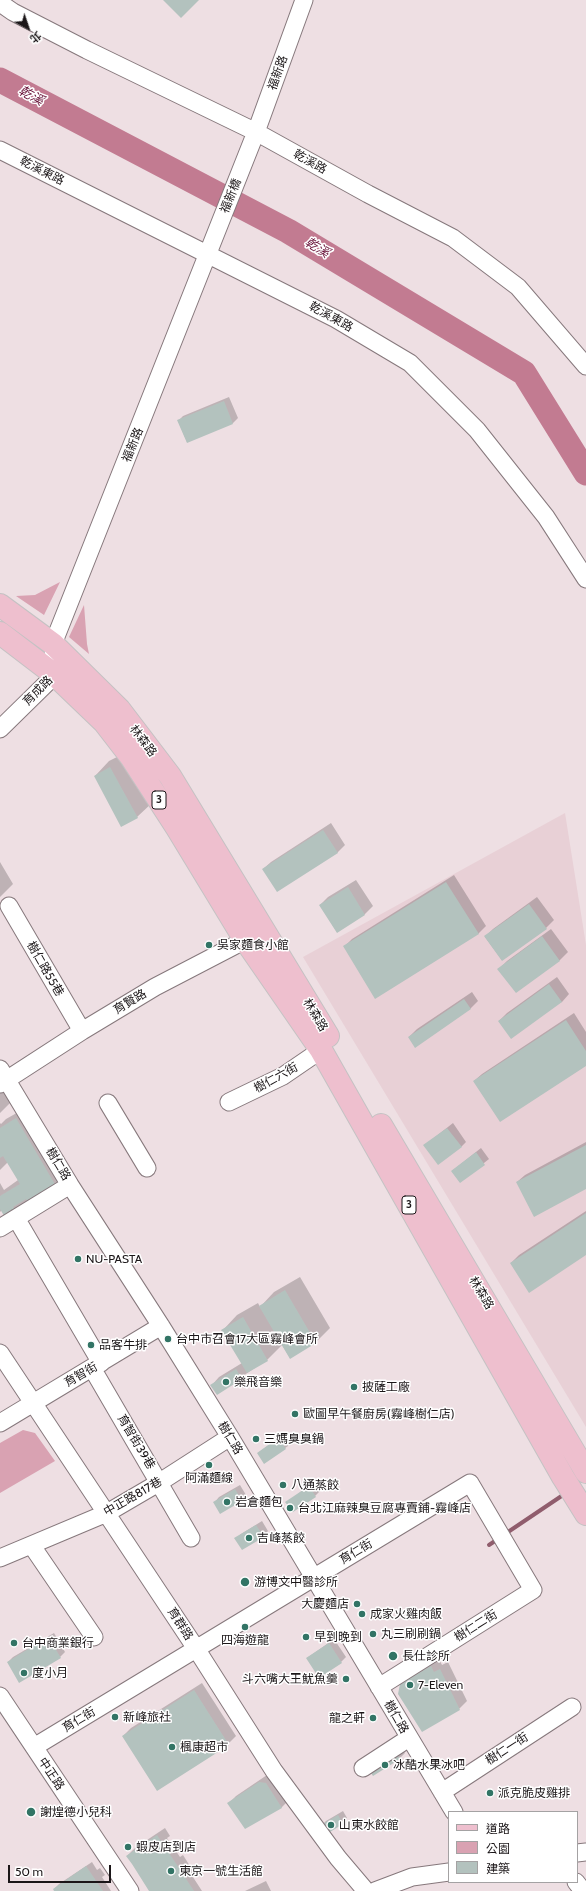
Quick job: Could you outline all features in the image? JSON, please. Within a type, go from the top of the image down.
[{"type":"main road","name":"林森路","points":[[0,605],[54,644],[119,709],[170,776],[265,930],[584,1468]]},
{"type":"main road","name":"林森路","points":[[0,633],[55,675],[104,722],[132,758],[245,940],[321,1050],[583,1510]]},
{"type":"street","name":"福新路","points":[[254,138],[304,0]]},
{"type":"street","name":"乾溪路","points":[[0,3],[13,12],[254,138],[453,238],[518,287],[586,366]]},
{"type":"street","name":"福新橋","points":[[210,250],[254,138]]},
{"type":"street","name":"乾溪東路","points":[[0,150],[210,250],[336,319],[410,363],[477,430],[546,517],[586,579]]},
{"type":"street","name":"福新路","points":[[54,644],[210,250]]},
{"type":"street","name":"育成路","points":[[0,729],[55,675],[54,644]]},
{"type":"street","name":"樹仁路55巷","points":[[9,906],[82,1031]]},
{"type":"street","name":"育賢路","points":[[2,1078],[155,987],[265,930]]},
{"type":"street","name":"樹仁六街","points":[[229,1102],[283,1076],[321,1050]]},
{"type":"street","name":"樹仁路","points":[[2,1078],[162,1326],[453,1811]]},
{"type":"street","points":[[108,1103],[147,1168]]},
{"type":"street","points":[[0,1228],[70,1185]]},
{"type":"street","name":"育智街39巷","points":[[16,1218],[192,1538]]},
{"type":"street","name":"育智街","points":[[0,1423],[162,1326]]},
{"type":"street","name":"育群路","points":[[0,1353],[34,1402],[197,1650],[274,1771],[338,1858],[366,1891]]},
{"type":"street","name":"中正路817巷","points":[[0,1558],[32,1546],[107,1513],[160,1482],[230,1437]]},
{"type":"street","name":"育仁街","points":[[34,1748],[470,1483],[532,1590]]},
{"type":"street","points":[[32,1546],[94,1637]]},
{"type":"street","name":"樹仁二街","points":[[380,1687],[532,1590]]},
{"type":"street","name":"中正路","points":[[0,1696],[130,1891]]},
{"type":"street","name":"樹仁一街","points":[[442,1792],[572,1707]]},
{"type":"street","points":[[363,1768],[409,1738]]},
{"type":"street","points":[[375,1891],[412,1877],[448,1872]]},
{"type":"shaded area","points":[[565,813],[586,945],[586,1427],[303,957]]},
{"type":"green space","points":[[60,582],[44,615],[16,596],[35,595]]},
{"type":"green space","points":[[84,605],[87,644],[89,654],[69,637]]},
{"type":"green space","points":[[23,1430],[35,1433],[55,1461],[0,1493],[0,1443]]},
{"type":"building","points":[[163,0],[199,0],[181,18]]},
{"type":"building","points":[[224,401],[233,424],[187,443],[177,420]]},
{"type":"building","points":[[110,767],[138,818],[121,827],[94,776]]},
{"type":"building","points":[[323,830],[338,853],[277,892],[262,869]]},
{"type":"building","points":[[446,882],[479,934],[375,999],[343,946]]},
{"type":"building","points":[[348,887],[365,915],[337,933],[319,905]]},
{"type":"building","points":[[529,904],[547,929],[502,961],[484,936]]},
{"type":"building","points":[[542,936],[560,961],[516,993],[497,969]]},
{"type":"building","points":[[549,984],[562,1002],[511,1039],[498,1021]]},
{"type":"building","points":[[464,999],[471,1009],[415,1048],[408,1037]]},
{"type":"building","points":[[566,1020],[586,1051],[586,1066],[500,1122],[473,1081]]},
{"type":"building","points":[[16,1118],[56,1186],[28,1203],[26,1199],[13,1207],[17,1212],[6,1219],[0,1209],[0,1196],[20,1184],[3,1156],[0,1158],[0,1128]]},
{"type":"building","points":[[447,1128],[462,1147],[438,1165],[423,1145]]},
{"type":"building","points":[[586,1145],[586,1189],[534,1217],[516,1182]]},
{"type":"building","points":[[476,1152],[485,1165],[460,1183],[451,1171]]},
{"type":"building","points":[[586,1213],[586,1255],[529,1293],[510,1263]]},
{"type":"building","points":[[285,1290],[316,1343],[290,1359],[259,1306]]},
{"type":"building","points":[[243,1317],[268,1361],[247,1373],[221,1330]]},
{"type":"building","name":"樂飛音樂","points":[[236,1369],[242,1379],[217,1395],[210,1385]]},
{"type":"building","points":[[278,1438],[286,1449],[264,1464],[257,1453]]},
{"type":"building","points":[[309,1486],[316,1497],[293,1512],[285,1502]]},
{"type":"building","name":"岩倉麵包","points":[[235,1489],[242,1501],[220,1514],[213,1502]]},
{"type":"building","name":"吉峰蒸餃","points":[[256,1525],[264,1537],[242,1550],[234,1538]]},
{"type":"building","points":[[48,1637],[61,1658],[19,1683],[7,1662]]},
{"type":"building","points":[[329,1643],[342,1663],[319,1678],[306,1658]]},
{"type":"building","points":[[431,1666],[434,1672],[440,1669],[460,1710],[422,1732],[398,1694],[400,1684]]},
{"type":"building","points":[[194,1690],[229,1745],[157,1791],[122,1736]]},
{"type":"building","name":"冰酷水果冰吧","points":[[396,1753],[400,1759],[373,1776],[369,1770]]},
{"type":"building","points":[[259,1782],[266,1783],[282,1808],[245,1829],[227,1803]]},
{"type":"building","name":"山東水餃館","points":[[338,1815],[343,1824],[325,1835],[319,1826]]},
{"type":"building","points":[[157,1835],[194,1891],[149,1891],[126,1856]]},
{"type":"building","points":[[86,1866],[103,1891],[54,1891],[53,1889]]},
{"type":"waterway","name":"乾溪","points":[[0,80],[288,231],[524,373],[586,473]]},
{"type":"waterway","points":[[505,1534],[566,1493]]},
{"type":"waterway","points":[[489,1545],[498,1539]]},
{"type":"place","name":"吳家麵食小館","points":[[209,945]]},
{"type":"place","name":"NU-PASTA","points":[[78,1259]]},
{"type":"place","name":"台中市召會17大區霧峰會所","points":[[168,1339]]},
{"type":"place","name":"品客牛排","points":[[91,1345]]},
{"type":"place","name":"樂飛音樂","points":[[226,1382]]},
{"type":"place","name":"披薩工廠","points":[[354,1387]]},
{"type":"place","name":"歐圖早午餐廚房(霧峰樹仁店)","points":[[295,1414]]},
{"type":"place","name":"三媽臭臭鍋","points":[[256,1439]]},
{"type":"place","name":"阿滿麵線","points":[[209,1465]]},
{"type":"place","name":"八通蒸餃","points":[[283,1485]]},
{"type":"place","name":"岩倉麵包","points":[[227,1502]]},
{"type":"place","name":"台北江麻辣臭豆腐專賣鋪-霧峰店","points":[[290,1508]]},
{"type":"place","name":"吉峰蒸餃","points":[[249,1538]]},
{"type":"place","name":"游博文中醫診所","points":[[245,1582]]},
{"type":"place","name":"大慶麵店","points":[[357,1604]]},
{"type":"place","name":"成家火雞肉飯","points":[[362,1614]]},
{"type":"place","name":"四海遊龍","points":[[245,1627]]},
{"type":"place","name":"丸三刷刷鍋","points":[[373,1634]]},
{"type":"place","name":"早到晚到","points":[[306,1637]]},
{"type":"place","name":"台中商業銀行","points":[[14,1643]]},
{"type":"place","name":"長仕診所","points":[[393,1656]]},
{"type":"place","name":"度小月","points":[[24,1673]]},
{"type":"place","name":"斗六嘴大王魷魚羹","points":[[346,1679]]},
{"type":"place","name":"7-Eleven","points":[[410,1685]]},
{"type":"place","name":"新峰旅社","points":[[115,1717]]},
{"type":"place","name":"龍之軒","points":[[373,1718]]},
{"type":"place","name":"楓康超市","points":[[172,1747]]},
{"type":"place","name":"冰酷水果冰吧","points":[[385,1765]]},
{"type":"place","name":"派克脆皮雞排","points":[[490,1793]]},
{"type":"place","name":"謝煌德小兒科","points":[[31,1812]]},
{"type":"place","name":"山東水餃館","points":[[331,1825]]},
{"type":"place","name":"蝦皮店到店","points":[[128,1847]]},
{"type":"place","name":"東京一號生活館","points":[[171,1871]]}]
